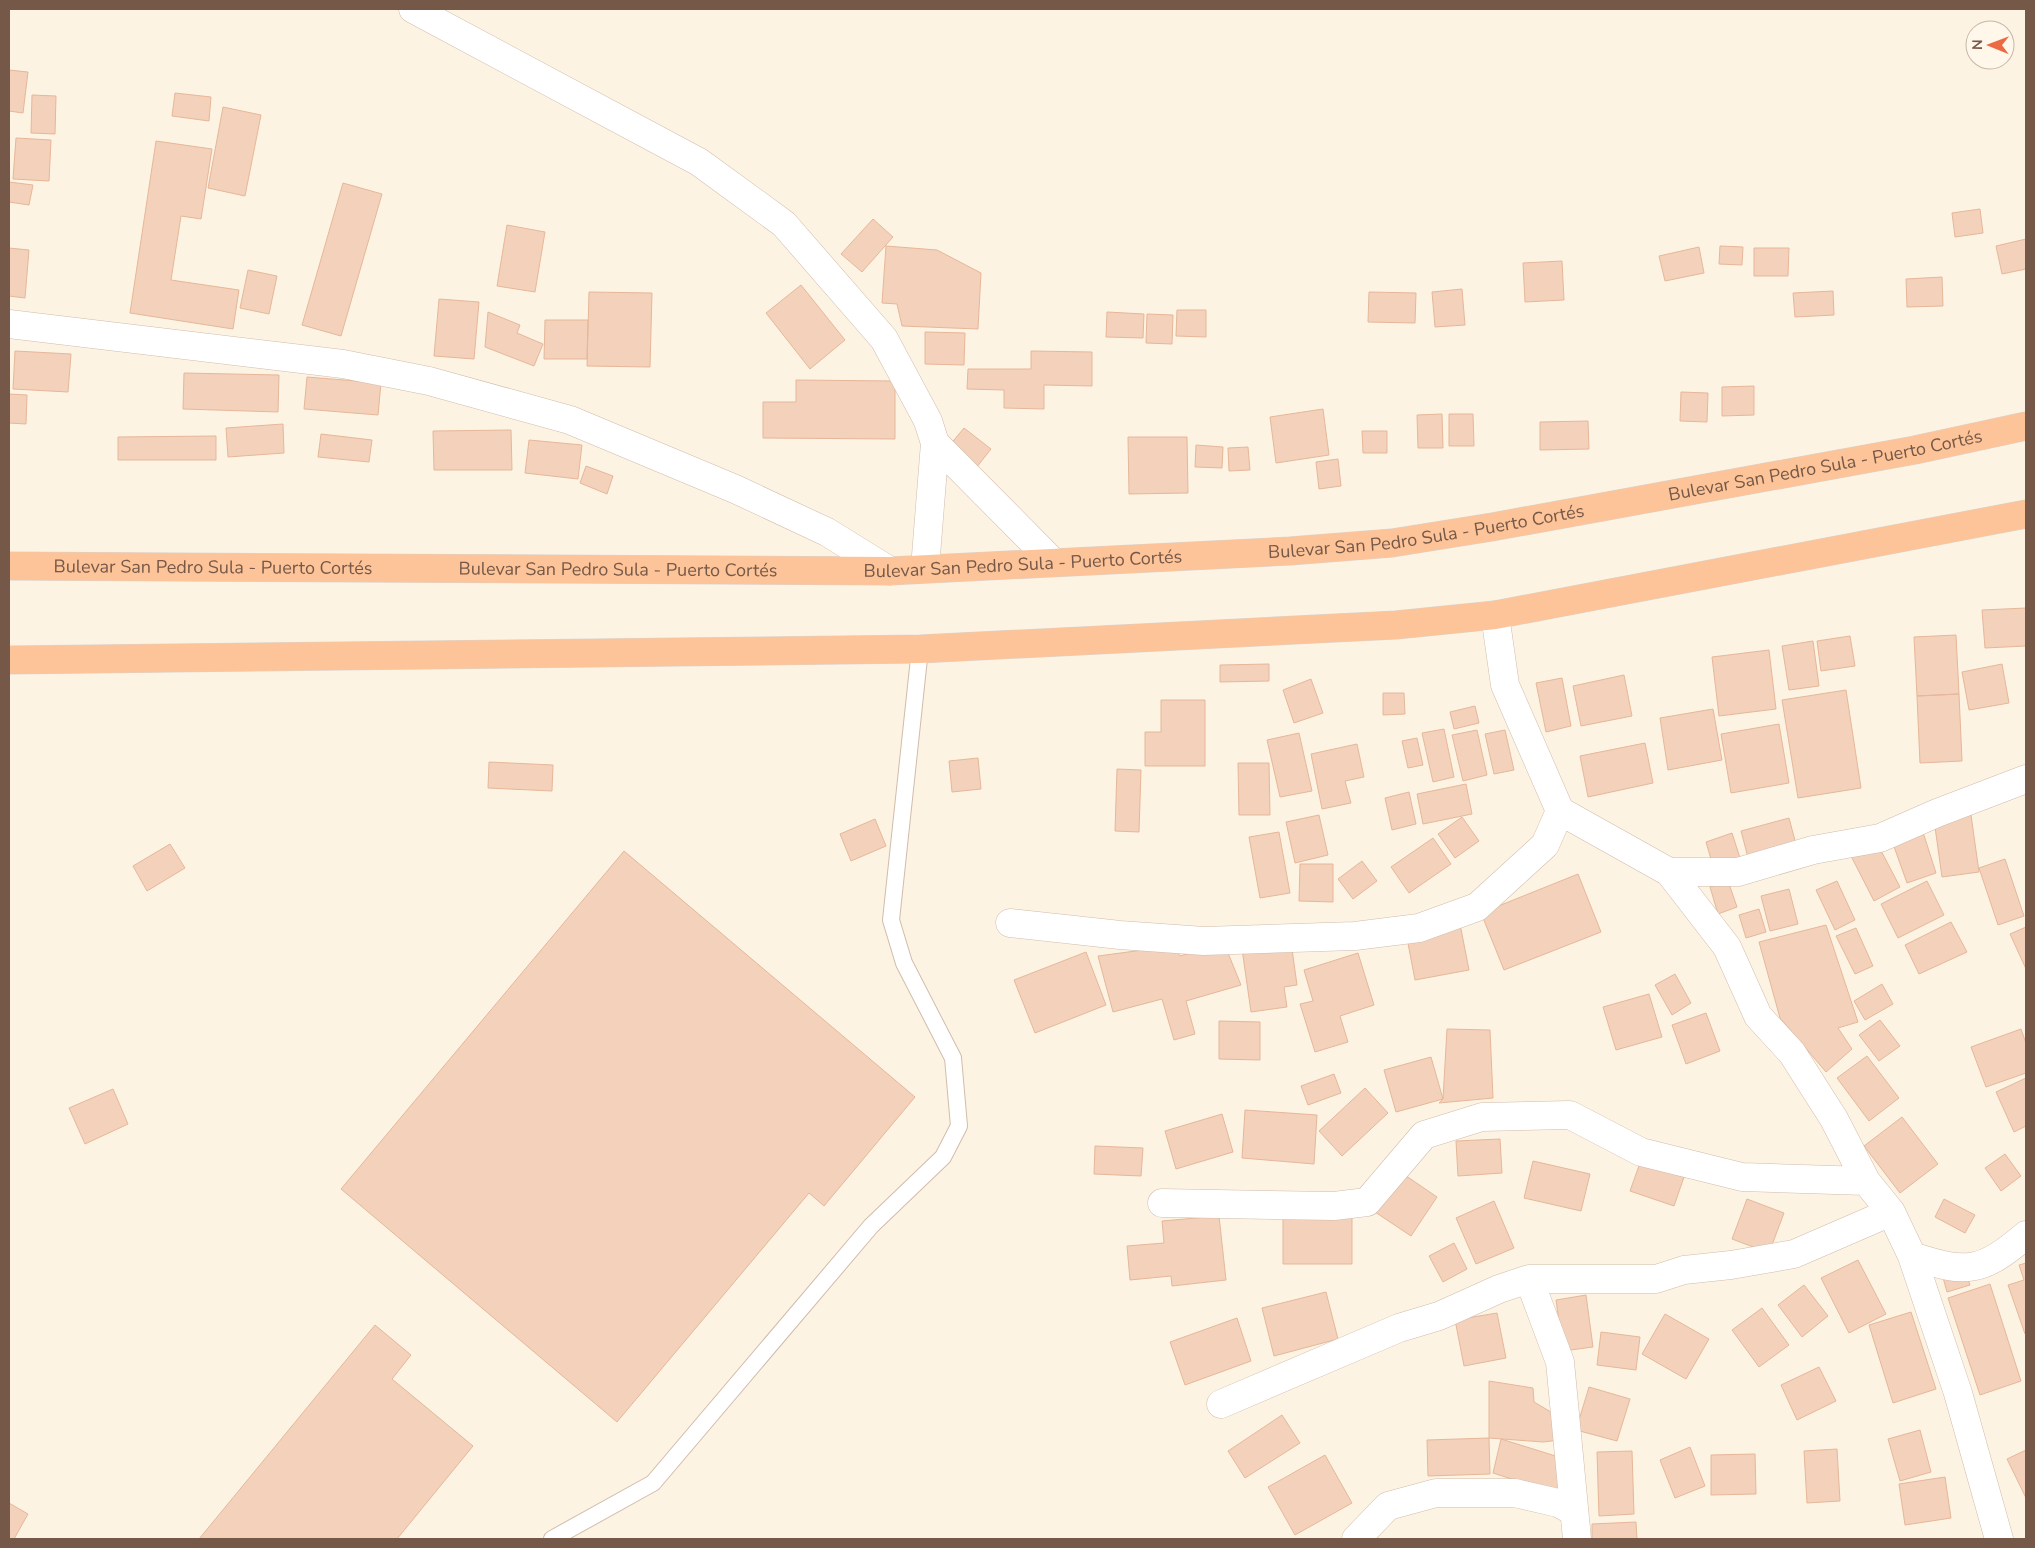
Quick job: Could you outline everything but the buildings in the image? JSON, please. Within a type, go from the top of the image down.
[{"type":"highway","name":"Bulevar San Pedro Sula - Puerto Cortés","points":[[9,566],[890,571],[1290,551],[1392,542],[1492,527],[1915,450],[2026,426]]},
{"type":"highway","points":[[9,660],[920,649],[1396,625],[1495,615],[2026,514]]},
{"type":"street","points":[[419,11],[699,162],[784,224],[884,340],[928,421],[935,443],[925,568]]},
{"type":"street","points":[[9,324],[342,364],[429,381],[570,420],[735,489],[827,532],[890,571]]},
{"type":"street","points":[[935,443],[1053,562]]},
{"type":"street","points":[[1495,615],[1505,685],[1560,811],[1669,872],[1727,948],[1758,1016],[1792,1053],[1834,1120],[1866,1181],[1891,1212],[1912,1256],[1958,1392],[1999,1539]]},
{"type":"street","points":[[1669,872],[1738,872],[1813,850],[1880,838],[1937,813],[2026,779]]},
{"type":"street","points":[[1010,923],[1120,935],[1204,940],[1355,936],[1419,928],[1477,907],[1544,845],[1560,811]]},
{"type":"street","points":[[1162,1204],[1334,1206],[1367,1202],[1424,1135],[1482,1117],[1570,1115],[1641,1152],[1742,1177],[1866,1181]]},
{"type":"street","points":[[1221,1404],[1399,1328],[1439,1316],[1499,1289],[1530,1279],[1656,1279],[1684,1270],[1731,1265],[1794,1254],[1891,1212]]},
{"type":"street","points":[[1912,1256],[1941,1266],[1971,1268],[2000,1257],[2026,1235]]},
{"type":"street","points":[[1530,1279],[1560,1362],[1577,1539]]},
{"type":"street","points":[[1356,1539],[1388,1506],[1436,1493],[1515,1493],[1558,1503],[1573,1511]]},
{"type":"lane","points":[[552,1539],[653,1483],[872,1226],[942,1157],[959,1126],[953,1058],[904,963],[891,920],[920,649]]}]
